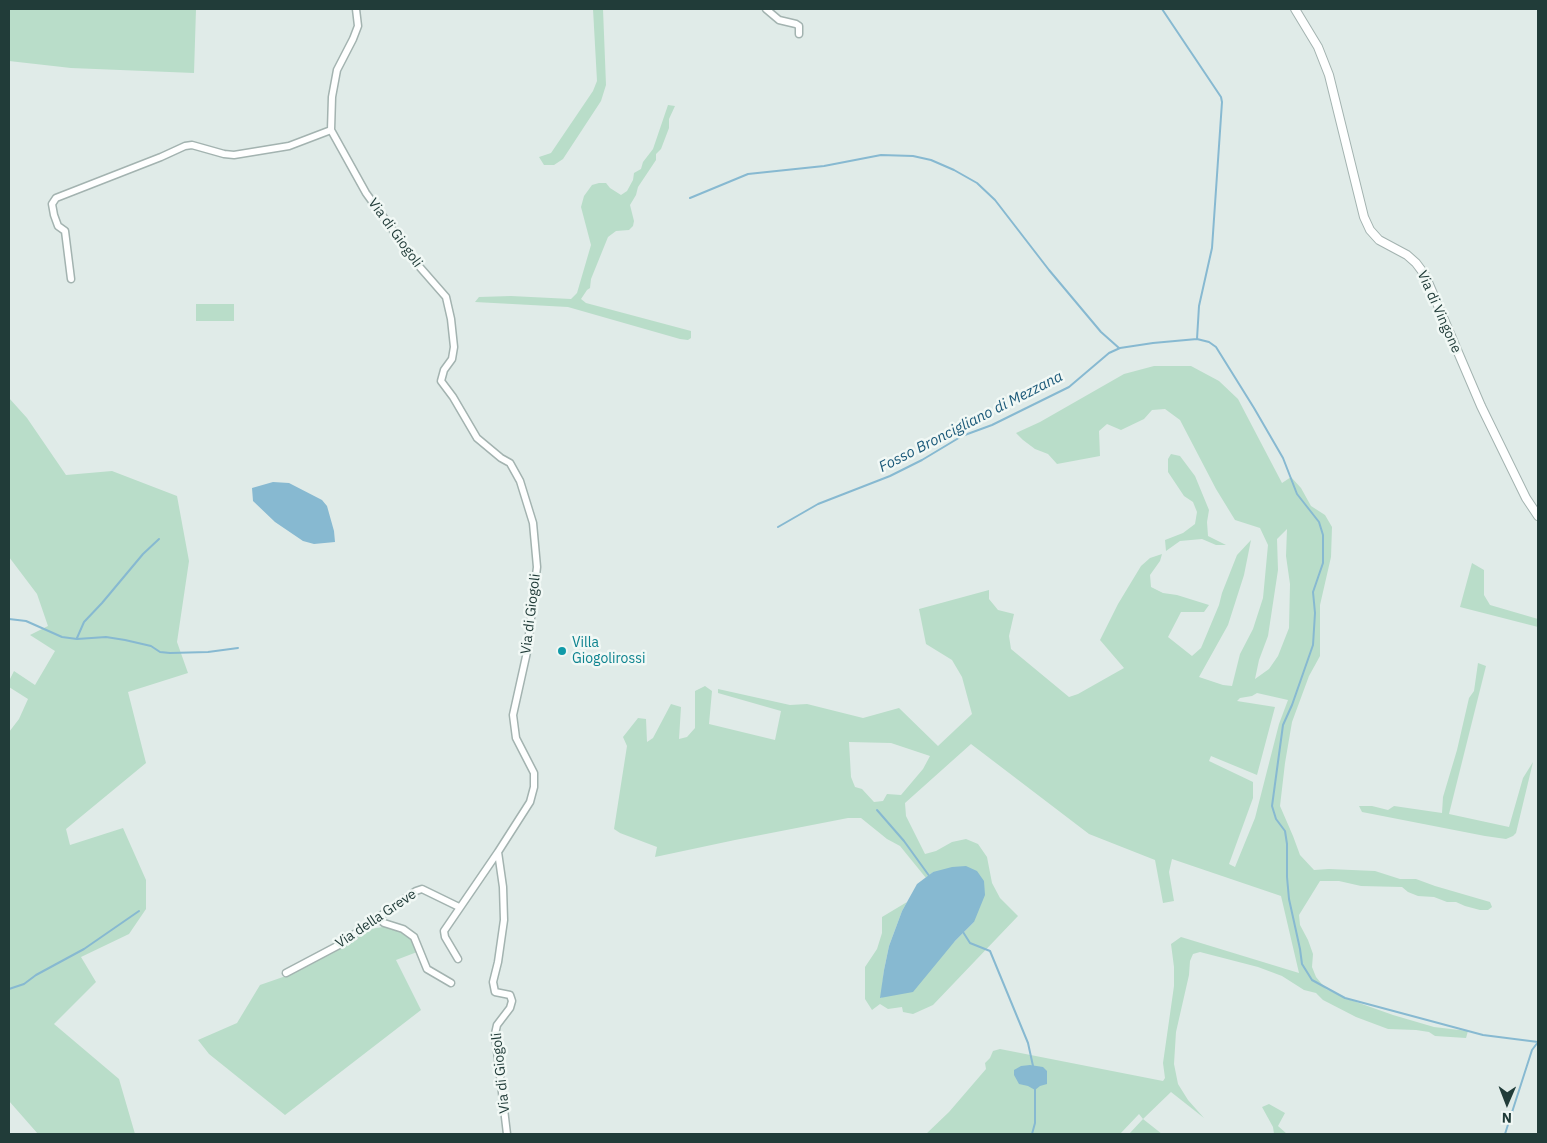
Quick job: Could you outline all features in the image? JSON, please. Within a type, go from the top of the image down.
[{"type":"street","points":[[71,279],[65,231],[58,226],[52,204],[56,198],[185,146],[192,145],[234,155],[289,146],[331,130],[332,98],[337,70],[358,26],[356,9]]},
{"type":"street","points":[[766,9],[779,20],[799,26],[799,34]]},
{"type":"street","name":"Via di Vingone","points":[[1295,9],[1318,47],[1329,75],[1364,217],[1370,230],[1379,240],[1416,262],[1425,275],[1486,415],[1526,498],[1538,516]]},
{"type":"street","name":"Via di Giogoli","points":[[331,130],[366,193],[418,266],[446,297],[454,347],[452,359],[444,370],[441,381],[478,438],[501,458],[510,463],[520,481],[533,523],[537,568],[527,652],[513,715],[516,738],[534,773],[534,787],[530,802],[498,852],[503,888],[504,920],[493,988],[495,992],[510,995],[512,1001],[510,1008],[497,1025],[495,1034],[508,1134]]},
{"type":"street","points":[[458,959],[445,937],[444,931],[498,852]]},
{"type":"street","name":"Via della Greve","points":[[286,973],[339,945],[416,891],[422,889],[459,908]]},
{"type":"street","points":[[377,918],[384,923],[403,929],[414,937],[427,969],[451,983]]},
{"type":"green space","points":[[9,9],[196,9],[194,73],[71,68],[9,61]]},
{"type":"green space","points":[[593,9],[603,9],[606,85],[601,101],[563,159],[554,165],[544,165],[539,157],[551,153],[593,91],[597,81]]},
{"type":"green space","points":[[668,105],[675,106],[669,119],[669,128],[661,149],[656,154],[656,160],[638,187],[630,205],[634,221],[633,226],[629,230],[616,231],[608,237],[591,279],[590,288],[581,299],[586,303],[691,331],[691,338],[688,340],[680,339],[568,307],[475,302],[479,297],[511,296],[571,299],[577,293],[591,245],[581,207],[584,196],[592,185],[599,183],[606,183],[621,195],[627,191],[633,180],[634,173],[641,169],[643,162],[653,149]]},
{"type":"green space","points":[[196,304],[234,304],[234,321],[196,321]]},
{"type":"green space","points":[[1154,366],[1191,366],[1219,381],[1238,399],[1282,483],[1291,477],[1301,488],[1311,506],[1325,515],[1332,527],[1331,557],[1320,605],[1320,656],[1309,676],[1292,722],[1280,806],[1300,855],[1314,870],[1375,871],[1400,879],[1416,879],[1490,902],[1492,907],[1488,910],[1480,910],[1434,897],[1418,896],[1402,887],[1361,886],[1339,881],[1320,881],[1299,915],[1300,925],[1313,954],[1312,967],[1316,977],[1326,989],[1345,998],[1393,1015],[1434,1027],[1468,1031],[1466,1038],[1435,1036],[1429,1032],[1416,1030],[1388,1029],[1356,1017],[1323,1000],[1316,993],[1304,990],[1282,976],[1258,967],[1200,952],[1193,954],[1176,1032],[1174,1064],[1178,1084],[1188,1100],[1204,1118],[1171,1092],[1143,1119],[1139,1114],[1120,1134],[926,1134],[949,1112],[986,1069],[985,1063],[993,1051],[1000,1049],[1163,1081],[1165,1078],[1163,1063],[1174,986],[1171,944],[1181,937],[1299,973],[1281,896],[1172,859],[1169,872],[1174,901],[1163,903],[1155,860],[1089,834],[971,744],[905,803],[906,816],[925,854],[936,851],[952,842],[966,839],[978,844],[987,857],[992,883],[1000,898],[1018,916],[933,1005],[913,1014],[903,1012],[902,1007],[888,1009],[880,1004],[872,1010],[865,999],[865,967],[877,949],[882,933],[882,917],[907,902],[889,946],[881,998],[955,941],[974,922],[933,872],[926,878],[900,846],[887,839],[861,818],[848,818],[655,857],[657,847],[614,829],[627,746],[623,737],[638,718],[646,719],[647,742],[653,738],[671,704],[681,707],[679,739],[687,737],[695,728],[695,691],[705,686],[712,691],[709,724],[775,740],[781,711],[718,693],[718,689],[790,705],[807,704],[863,718],[899,708],[938,746],[972,714],[962,677],[952,660],[926,644],[919,609],[989,590],[989,599],[998,610],[1014,614],[1009,636],[1011,649],[1069,697],[1078,694],[1124,668],[1100,640],[1118,604],[1141,566],[1150,558],[1162,554],[1160,561],[1150,575],[1151,587],[1163,593],[1177,595],[1209,605],[1204,612],[1181,612],[1168,637],[1192,656],[1201,648],[1237,555],[1251,540],[1244,575],[1228,625],[1199,677],[1232,686],[1240,654],[1253,629],[1263,598],[1268,545],[1260,528],[1235,520],[1216,489],[1180,420],[1165,409],[1152,410],[1144,419],[1121,430],[1107,424],[1099,431],[1100,456],[1057,464],[1048,454],[1035,449],[1016,433],[1040,422],[1124,374]],"holes":[[[1287,529],[1286,556],[1290,584],[1289,628],[1278,656],[1269,669],[1255,679],[1259,660],[1268,636],[1278,570],[1277,539]],[[1257,693],[1288,700],[1279,724],[1255,818],[1235,867],[1229,864],[1253,798],[1253,782],[1209,761],[1211,756],[1257,775],[1275,707],[1237,701],[1240,698]],[[849,742],[891,743],[930,756],[923,769],[901,795],[887,794],[883,801],[874,802],[862,789],[855,787],[851,777]]]},
{"type":"green space","points":[[9,398],[27,418],[66,475],[112,471],[177,496],[189,561],[177,642],[188,673],[128,692],[146,763],[66,829],[70,845],[123,828],[146,880],[146,909],[129,934],[81,957],[96,982],[54,1024],[119,1079],[135,1134],[38,1134],[9,1101],[9,732],[19,719],[28,699],[9,687],[9,681],[14,671],[35,685],[55,651],[30,635],[48,626],[37,594],[9,557]]},
{"type":"green space","points":[[1171,454],[1180,456],[1195,476],[1209,510],[1207,522],[1208,536],[1226,545],[1216,545],[1202,539],[1180,541],[1166,551],[1165,540],[1183,533],[1195,524],[1197,512],[1193,502],[1184,496],[1168,472],[1168,459]]},
{"type":"green space","points":[[1472,563],[1484,570],[1484,595],[1490,605],[1538,619],[1538,627],[1460,607]]},
{"type":"green space","points":[[1478,663],[1486,666],[1449,814],[1509,827],[1523,778],[1533,762],[1516,833],[1506,839],[1362,812],[1359,806],[1372,806],[1388,810],[1394,806],[1442,813],[1443,797],[1457,750],[1469,698],[1474,691]]},
{"type":"green space","points":[[389,926],[410,937],[417,952],[396,960],[421,1010],[285,1115],[209,1054],[198,1040],[237,1023],[260,985],[283,977],[364,930]]},
{"type":"green space","points":[[1269,1104],[1285,1113],[1278,1126],[1287,1134],[1274,1134],[1273,1127],[1262,1107]]},
{"type":"green space","points":[[1143,1119],[1162,1134],[1129,1134]]},
{"type":"water","points":[[273,482],[289,483],[322,500],[327,506],[335,542],[314,544],[303,541],[275,522],[253,501],[252,488]]},
{"type":"water","points":[[966,866],[977,871],[984,881],[985,895],[974,922],[955,941],[913,992],[880,998],[889,946],[902,911],[917,884],[933,872],[952,867]]},
{"type":"water","points":[[1021,1066],[1043,1067],[1047,1071],[1047,1084],[1035,1090],[1019,1084],[1014,1075],[1014,1070]]},
{"type":"waterway","points":[[1162,9],[1221,97],[1222,102],[1212,248],[1199,306],[1197,339]]},
{"type":"waterway","points":[[690,198],[748,174],[824,166],[881,155],[913,156],[931,160],[977,183],[995,200],[1049,270],[1101,332],[1119,348]]},
{"type":"waterway","name":"Fosso Broncigliano di Mezzana","points":[[778,527],[818,504],[890,476],[922,460],[962,436],[992,425],[1069,387],[1109,353],[1120,348],[1197,339],[1209,342],[1216,347],[1254,408],[1283,458],[1297,494],[1319,522],[1323,535],[1323,563],[1313,592],[1315,613],[1313,645],[1283,725],[1272,806],[1276,819],[1285,831],[1289,899],[1302,964],[1312,980],[1345,998],[1483,1035],[1538,1042]]},
{"type":"waterway","points":[[77,638],[84,622],[143,554],[159,539]]},
{"type":"waterway","points":[[9,619],[26,621],[62,637],[77,639],[106,637],[151,646],[160,652],[208,652],[238,648]]},
{"type":"waterway","points":[[877,810],[904,841],[930,877]]},
{"type":"waterway","points":[[9,989],[24,984],[36,975],[84,949],[139,911]]},
{"type":"waterway","points":[[963,932],[970,943],[990,951],[1028,1043],[1033,1066]]},
{"type":"waterway","points":[[1505,1134],[1532,1050],[1538,1042]]},
{"type":"waterway","points":[[1032,1134],[1035,1123],[1035,1088]]},
{"type":"place","name":"Villa Giogolirossi","points":[[562,651]]}]
